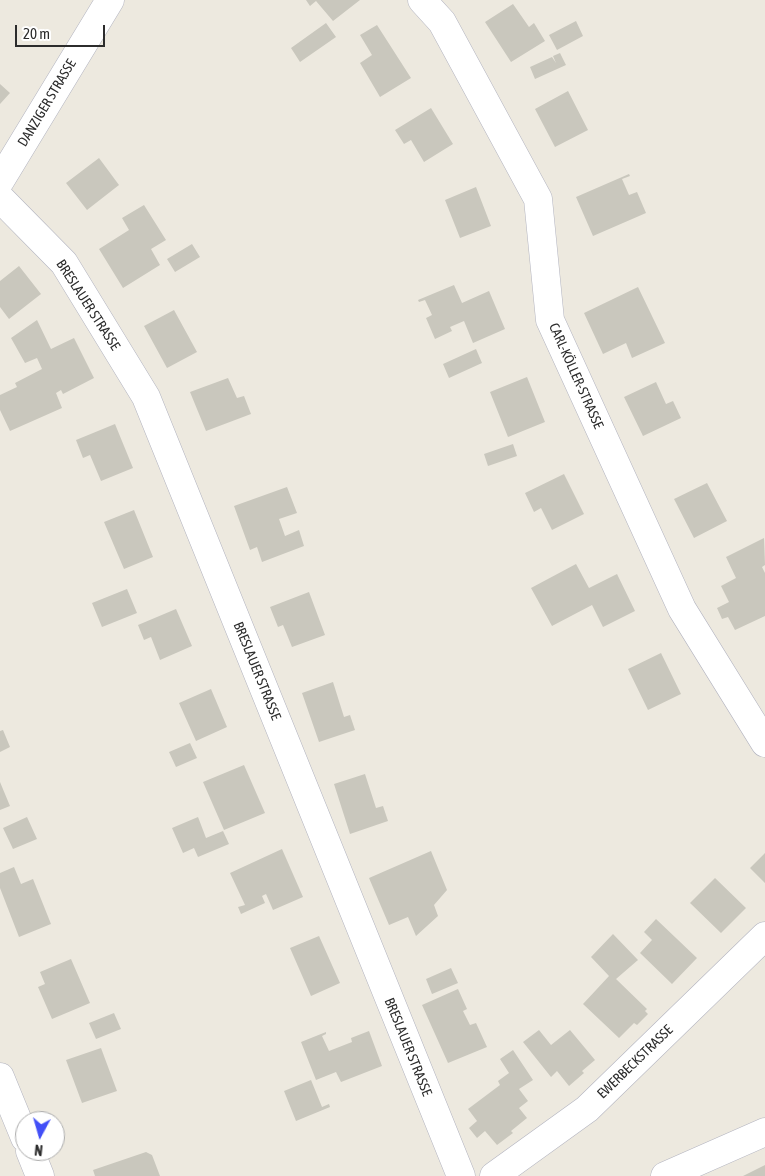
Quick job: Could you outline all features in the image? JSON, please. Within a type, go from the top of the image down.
[{"type":"street","name":"DANZIGER STRASSE","points":[[0,181],[110,0]]},
{"type":"street","name":"CARL-KÖLLER-STRASSE","points":[[422,0],[442,22],[538,199],[550,320],[682,609],[765,743]]},
{"type":"street","name":"BRESLAUER STRASSE","points":[[0,198],[64,263],[146,397],[460,1176]]},
{"type":"street","name":"EWERBECKSTRASSE","points":[[494,1176],[587,1109],[765,936]]},
{"type":"street","points":[[0,1077],[15,1114]]},
{"type":"street","points":[[665,1176],[765,1132]]},
{"type":"street","points":[[34,1161],[40,1176]]},
{"type":"building","points":[[306,0],[360,0],[333,21],[316,1],[310,6]]},
{"type":"building","points":[[513,4],[529,27],[534,23],[545,41],[511,62],[485,22]]},
{"type":"building","points":[[576,21],[583,36],[557,50],[549,35]]},
{"type":"building","points":[[326,23],[336,37],[300,62],[291,48]]},
{"type":"building","points":[[377,25],[411,78],[380,97],[360,63],[372,55],[360,35]]},
{"type":"building","points":[[560,53],[566,65],[535,79],[530,67],[552,57],[556,63],[553,56]]},
{"type":"building","points":[[0,84],[10,93],[0,104]]},
{"type":"building","points":[[568,91],[588,130],[555,147],[535,109]]},
{"type":"building","points":[[431,108],[453,144],[424,162],[411,140],[404,144],[395,130]]},
{"type":"building","points":[[99,158],[119,185],[87,210],[66,183]]},
{"type":"building","points":[[629,174],[630,176],[622,179],[629,195],[637,192],[646,213],[593,236],[576,197]]},
{"type":"building","points":[[476,187],[491,226],[460,238],[445,200]]},
{"type":"building","points":[[144,205],[166,240],[151,249],[160,265],[123,288],[99,249],[129,230],[122,218]]},
{"type":"building","points":[[192,244],[200,257],[175,272],[167,259]]},
{"type":"building","points":[[19,266],[41,294],[9,319],[0,307],[0,281]]},
{"type":"building","points":[[454,285],[462,303],[489,291],[505,329],[473,343],[464,321],[450,327],[452,331],[435,339],[426,318],[432,315],[425,300],[419,302],[418,300]]},
{"type":"building","points":[[638,287],[665,343],[632,358],[626,343],[603,354],[584,313]]},
{"type":"building","points":[[174,310],[197,352],[167,368],[144,326]]},
{"type":"building","points":[[37,320],[51,349],[74,338],[94,378],[63,394],[61,390],[56,393],[62,408],[10,431],[0,410],[0,395],[17,387],[15,383],[42,369],[37,358],[25,363],[11,338]]},
{"type":"building","points":[[476,349],[482,363],[449,378],[443,364]]},
{"type":"building","points":[[527,377],[545,422],[508,437],[490,392]]},
{"type":"building","points":[[228,378],[237,398],[244,396],[251,414],[206,431],[190,392]]},
{"type":"building","points":[[656,382],[666,404],[673,401],[681,418],[643,436],[624,397]]},
{"type":"building","points":[[115,424],[133,468],[101,481],[90,455],[83,458],[76,440]]},
{"type":"building","points":[[513,444],[517,456],[488,466],[484,454]]},
{"type":"building","points":[[564,474],[584,514],[552,530],[541,508],[534,512],[525,493]]},
{"type":"building","points":[[707,483],[727,521],[694,538],[674,499]]},
{"type":"building","points":[[287,487],[297,513],[279,519],[285,536],[299,530],[304,546],[262,562],[257,547],[250,550],[234,506]]},
{"type":"building","points":[[134,510],[153,557],[124,569],[104,522]]},
{"type":"building","points":[[764,538],[765,565],[762,567],[765,573],[765,616],[735,630],[728,617],[722,619],[717,608],[729,602],[721,586],[736,578],[726,557]]},
{"type":"building","points":[[576,564],[589,588],[617,574],[635,611],[603,627],[592,605],[552,626],[531,588]]},
{"type":"building","points":[[127,589],[137,613],[102,627],[92,603]]},
{"type":"building","points":[[309,592],[325,635],[292,647],[283,625],[278,627],[270,607]]},
{"type":"building","points":[[176,609],[192,646],[160,660],[151,637],[144,640],[138,625]]},
{"type":"building","points":[[661,653],[681,694],[648,710],[628,669]]},
{"type":"building","points":[[333,682],[344,717],[350,715],[355,730],[319,742],[302,693]]},
{"type":"building","points":[[211,689],[227,727],[196,741],[179,703]]},
{"type":"building","points":[[3,730],[10,747],[0,752],[0,731]]},
{"type":"building","points":[[190,743],[197,758],[176,767],[169,752]]},
{"type":"building","points":[[244,765],[265,813],[224,830],[203,782]]},
{"type":"building","points":[[365,774],[376,808],[383,806],[388,821],[350,834],[334,784]]},
{"type":"building","points":[[0,782],[10,806],[0,810]]},
{"type":"building","points":[[27,817],[37,839],[13,849],[3,828]]},
{"type":"building","points":[[198,817],[206,838],[223,831],[229,844],[198,857],[194,848],[183,853],[172,828]]},
{"type":"building","points":[[282,849],[303,897],[273,910],[266,894],[262,896],[265,903],[241,914],[238,907],[245,905],[230,873]]},
{"type":"building","points":[[431,851],[447,890],[434,905],[438,916],[416,936],[408,917],[389,925],[369,878]]},
{"type":"building","points":[[765,853],[765,883],[750,868]]},
{"type":"building","points":[[14,867],[21,884],[33,879],[51,924],[19,937],[0,888],[0,873]]},
{"type":"building","points":[[715,878],[746,908],[721,933],[690,903]]},
{"type":"building","points":[[656,919],[697,958],[672,984],[640,953],[652,940],[644,932]]},
{"type":"building","points":[[613,934],[638,960],[616,979],[647,1009],[645,1011],[648,1014],[637,1025],[634,1023],[619,1038],[583,1004],[609,976],[591,957]]},
{"type":"building","points":[[319,936],[340,983],[311,996],[290,948]]},
{"type":"building","points":[[71,959],[90,1003],[52,1019],[38,987],[45,984],[40,972]]},
{"type":"building","points":[[451,968],[458,983],[432,994],[426,979]]},
{"type":"building","points":[[458,989],[467,1009],[463,1011],[470,1025],[476,1023],[487,1047],[448,1063],[422,1005]]},
{"type":"building","points":[[114,1013],[121,1029],[96,1039],[89,1023]]},
{"type":"building","points":[[539,1030],[551,1045],[570,1030],[595,1060],[569,1086],[557,1071],[551,1077],[523,1042]]},
{"type":"building","points":[[369,1031],[382,1066],[341,1082],[336,1072],[316,1080],[301,1042],[326,1032],[322,1036],[329,1051],[352,1042],[351,1038]]},
{"type":"building","points":[[101,1048],[117,1091],[82,1103],[66,1060]]},
{"type":"building","points":[[513,1050],[533,1080],[519,1089],[528,1101],[519,1108],[527,1118],[511,1131],[513,1133],[497,1145],[485,1131],[477,1138],[469,1128],[477,1121],[468,1109],[500,1085],[498,1081],[509,1073],[500,1059]]},
{"type":"building","points":[[311,1080],[322,1107],[329,1104],[330,1107],[296,1121],[284,1091]]},
{"type":"building","points":[[146,1152],[152,1155],[160,1176],[95,1176],[93,1170]]},
{"type":"building","points":[[765,1165],[765,1176],[743,1176]]}]
